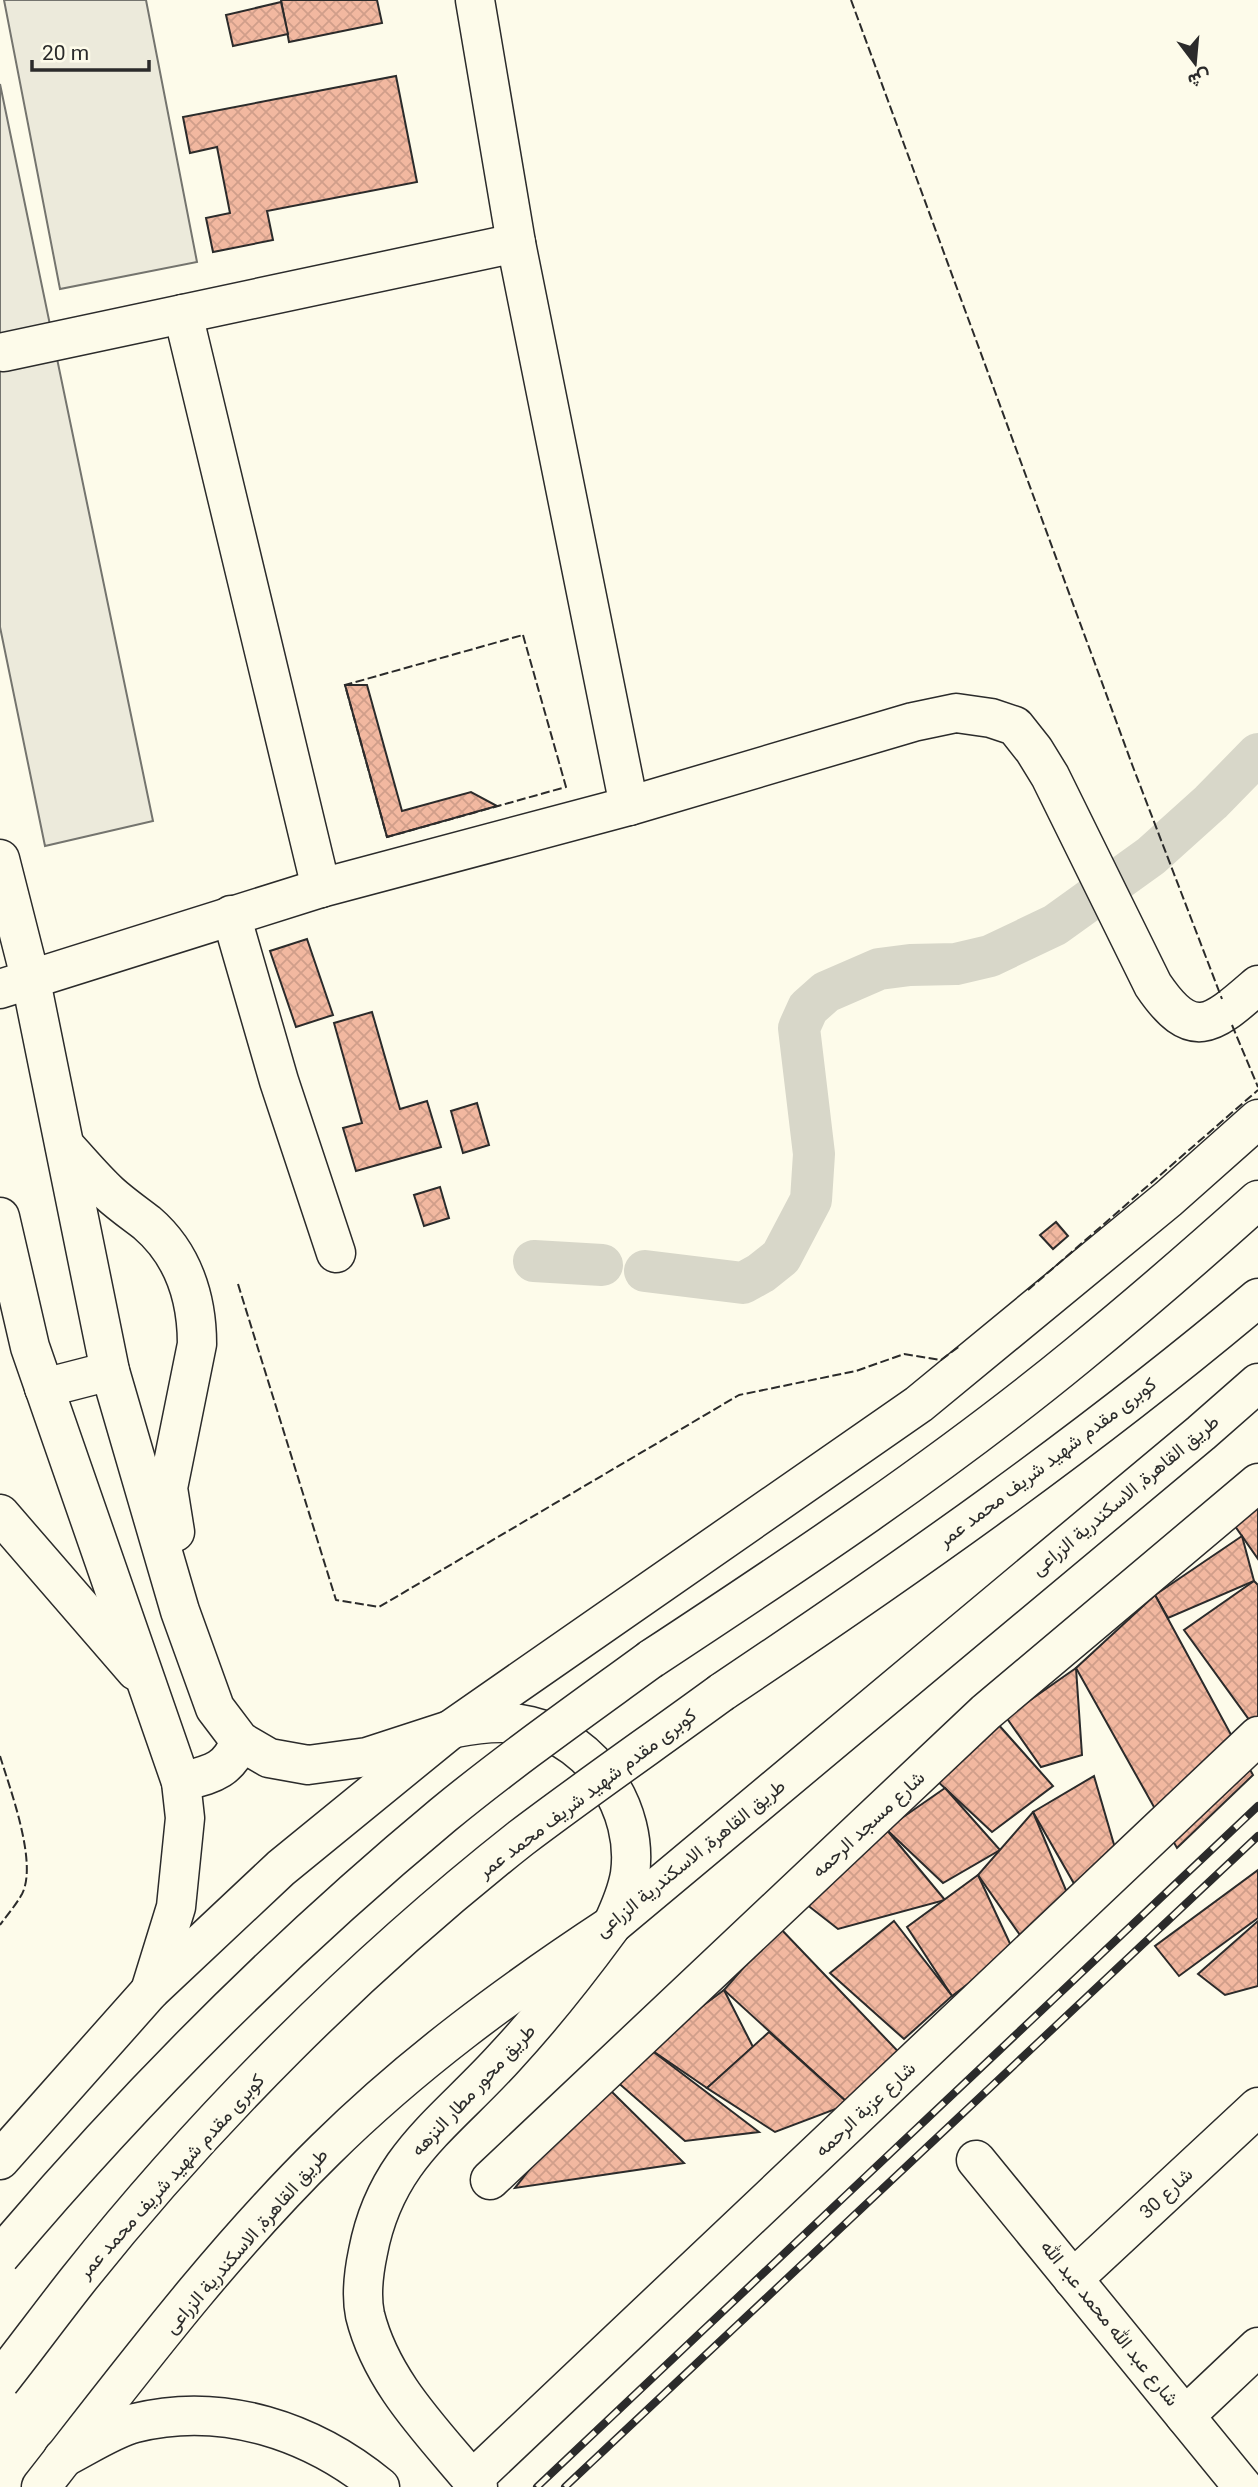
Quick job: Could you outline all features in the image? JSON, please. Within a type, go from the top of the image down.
[{"type":"main road","points":[[475,0],[516,243],[629,806]]},
{"type":"main road","points":[[4,352],[516,243]]},
{"type":"main road","points":[[183,314],[321,888]]},
{"type":"main road","points":[[16,985],[321,888],[629,806],[913,722],[956,713],[991,718],[1015,726],[1034,750],[1050,776],[1153,985],[1166,1004],[1184,1019],[1206,1023],[1227,1012],[1258,985]]},
{"type":"main road","points":[[0,859],[16,985],[64,1145],[110,1371],[195,1655],[215,1708],[240,1741],[269,1758],[308,1765],[367,1757],[477,1723],[504,1722],[531,1726],[557,1736],[580,1751],[600,1770],[615,1793],[626,1818],[630,1873],[624,1900],[612,1925]]},
{"type":"main road","points":[[231,915],[279,1081],[336,1253]]},
{"type":"main road","points":[[0,2160],[150,1991],[281,1868],[450,1730],[919,1404],[1168,1199],[1258,1119]]},
{"type":"main road","points":[[64,1145],[107,1192],[148,1224],[167,1245],[183,1270],[193,1298],[197,1344],[168,1488],[195,1655]]},
{"type":"main road","points":[[0,2256],[154,2083],[248,1989],[346,1898],[465,1798],[651,1659],[867,1514],[973,1437],[1076,1357],[1258,1200]]},
{"type":"main road","points":[[0,1217],[30,1348],[181,1782],[185,1818],[176,1907],[150,1991]]},
{"type":"main road","name":"كوبرى مقدم شهيد شريف محمد عمر","points":[[0,2381],[78,2280],[162,2181],[246,2089],[334,2002],[426,1918],[521,1839],[722,1692],[976,1517],[1100,1424],[1258,1298]]},
{"type":"main road","points":[[44,1388],[110,1371]]},
{"type":"main road","name":"طريق القاهرة, الاسكندرية الزراعى","points":[[52,2473],[261,2217],[324,2150],[391,2088],[462,2029],[535,1975],[612,1925],[1258,1383]]},
{"type":"main road","name":"شارع مسجد الرحمه","points":[[490,2180],[986,1712],[1258,1483]]},
{"type":"main road","points":[[0,1514],[148,1685]]},
{"type":"main road","name":"شارع عزبة الرحمه","points":[[475,2483],[1258,1736]]},
{"type":"main road","points":[[181,1782],[212,1773],[225,1766],[240,1741]]},
{"type":"main road","name":"طريق محور مطار النزهه","points":[[475,2483],[414,2412],[394,2381],[378,2348],[365,2314],[363,2286],[371,2232],[384,2198],[402,2166],[424,2138],[485,2080],[541,2018],[612,1925]]},
{"type":"main road","name":"شارع 30","points":[[1073,2279],[1258,2107]]},
{"type":"main road","name":"شارع عبد الله محمد عبد الله","points":[[976,2160],[1243,2487]]},
{"type":"main road","points":[[1185,2416],[1258,2347]]},
{"type":"main road","points":[[52,2473],[133,2423],[171,2417],[210,2417],[249,2421],[287,2431],[324,2448],[358,2469],[380,2487]]},
{"type":"shaded area","points":[[4,0],[146,0],[197,262],[60,289]]},
{"type":"shaded area","points":[[0,84],[153,821],[45,846],[0,627]]},
{"type":"building","points":[[281,0],[377,0],[382,23],[289,42]]},
{"type":"building","points":[[281,2],[288,34],[233,46],[226,15]]},
{"type":"building","points":[[396,76],[417,182],[267,211],[273,240],[213,252],[206,218],[230,213],[217,147],[190,153],[183,117]]},
{"type":"building","points":[[345,685],[367,685],[402,811],[471,792],[497,806],[387,837]]},
{"type":"building","points":[[307,939],[333,1015],[296,1027],[270,951]]},
{"type":"building","points":[[372,1012],[400,1109],[427,1101],[441,1147],[356,1171],[343,1128],[362,1123],[334,1023]]},
{"type":"building","points":[[477,1103],[489,1145],[463,1153],[451,1111]]},
{"type":"building","points":[[440,1187],[449,1218],[424,1226],[414,1195]]},
{"type":"building","points":[[1056,1222],[1068,1236],[1053,1249],[1040,1235]]},
{"type":"building","points":[[1258,1490],[1258,1559],[1230,1519]]},
{"type":"building","points":[[1242,1536],[1254,1581],[1168,1618],[1155,1595]]},
{"type":"building","points":[[1254,1581],[1258,1585],[1258,1732],[1184,1630]]},
{"type":"building","points":[[1155,1595],[1253,1775],[1177,1848],[1076,1668]]},
{"type":"building","points":[[1076,1668],[1082,1755],[1041,1767],[1006,1717]]},
{"type":"building","points":[[997,1723],[1053,1786],[992,1832],[934,1778]]},
{"type":"building","points":[[1094,1776],[1115,1848],[1076,1887],[1033,1812]]},
{"type":"building","points":[[945,1788],[1000,1850],[943,1883],[886,1829]]},
{"type":"building","points":[[1033,1812],[1068,1895],[1020,1935],[978,1875]]},
{"type":"building","points":[[886,1829],[945,1900],[838,1929],[806,1904]]},
{"type":"building","points":[[1258,1870],[1258,1918],[1179,1976],[1155,1946]]},
{"type":"building","points":[[978,1875],[1013,1950],[952,1996],[907,1927]]},
{"type":"building","points":[[894,1921],[952,1996],[904,2039],[830,1973]]},
{"type":"building","points":[[1258,1921],[1258,1986],[1225,1995],[1198,1974]]},
{"type":"building","points":[[779,1927],[911,2065],[849,2104],[724,1990]]},
{"type":"building","points":[[724,1990],[753,2047],[707,2088],[647,2047]]},
{"type":"building","points":[[769,2032],[849,2104],[775,2132],[707,2088]]},
{"type":"building","points":[[647,2047],[759,2132],[685,2141],[615,2080]]},
{"type":"building","points":[[610,2090],[684,2163],[515,2188],[547,2147]]},
{"type":"waterway","points":[[645,1271],[743,1283],[781,1257],[811,1200],[814,1154],[799,1028],[808,1008],[826,992],[879,969],[956,964],[990,956],[1055,925],[1151,856],[1211,802],[1258,754]]},
{"type":"waterway","points":[[534,1261],[602,1265]]},
{"type":"railway","points":[[537,2487],[1258,1806]]},
{"type":"railway","points":[[565,2487],[1258,1836]]},
{"type":"fence","points":[[851,0],[1133,767],[1222,999]]},
{"type":"fence","points":[[523,635],[566,787],[387,837],[345,685],[523,635]]},
{"type":"fence","points":[[1232,1025],[1258,1087]]},
{"type":"fence","points":[[1028,1290],[1258,1090]]},
{"type":"fence","points":[[238,1284],[336,1600],[379,1607],[739,1395],[856,1371],[904,1354],[941,1360],[961,1345]]},
{"type":"fence","points":[[0,1756],[16,1806],[27,1864],[22,1894],[0,1925]]}]
